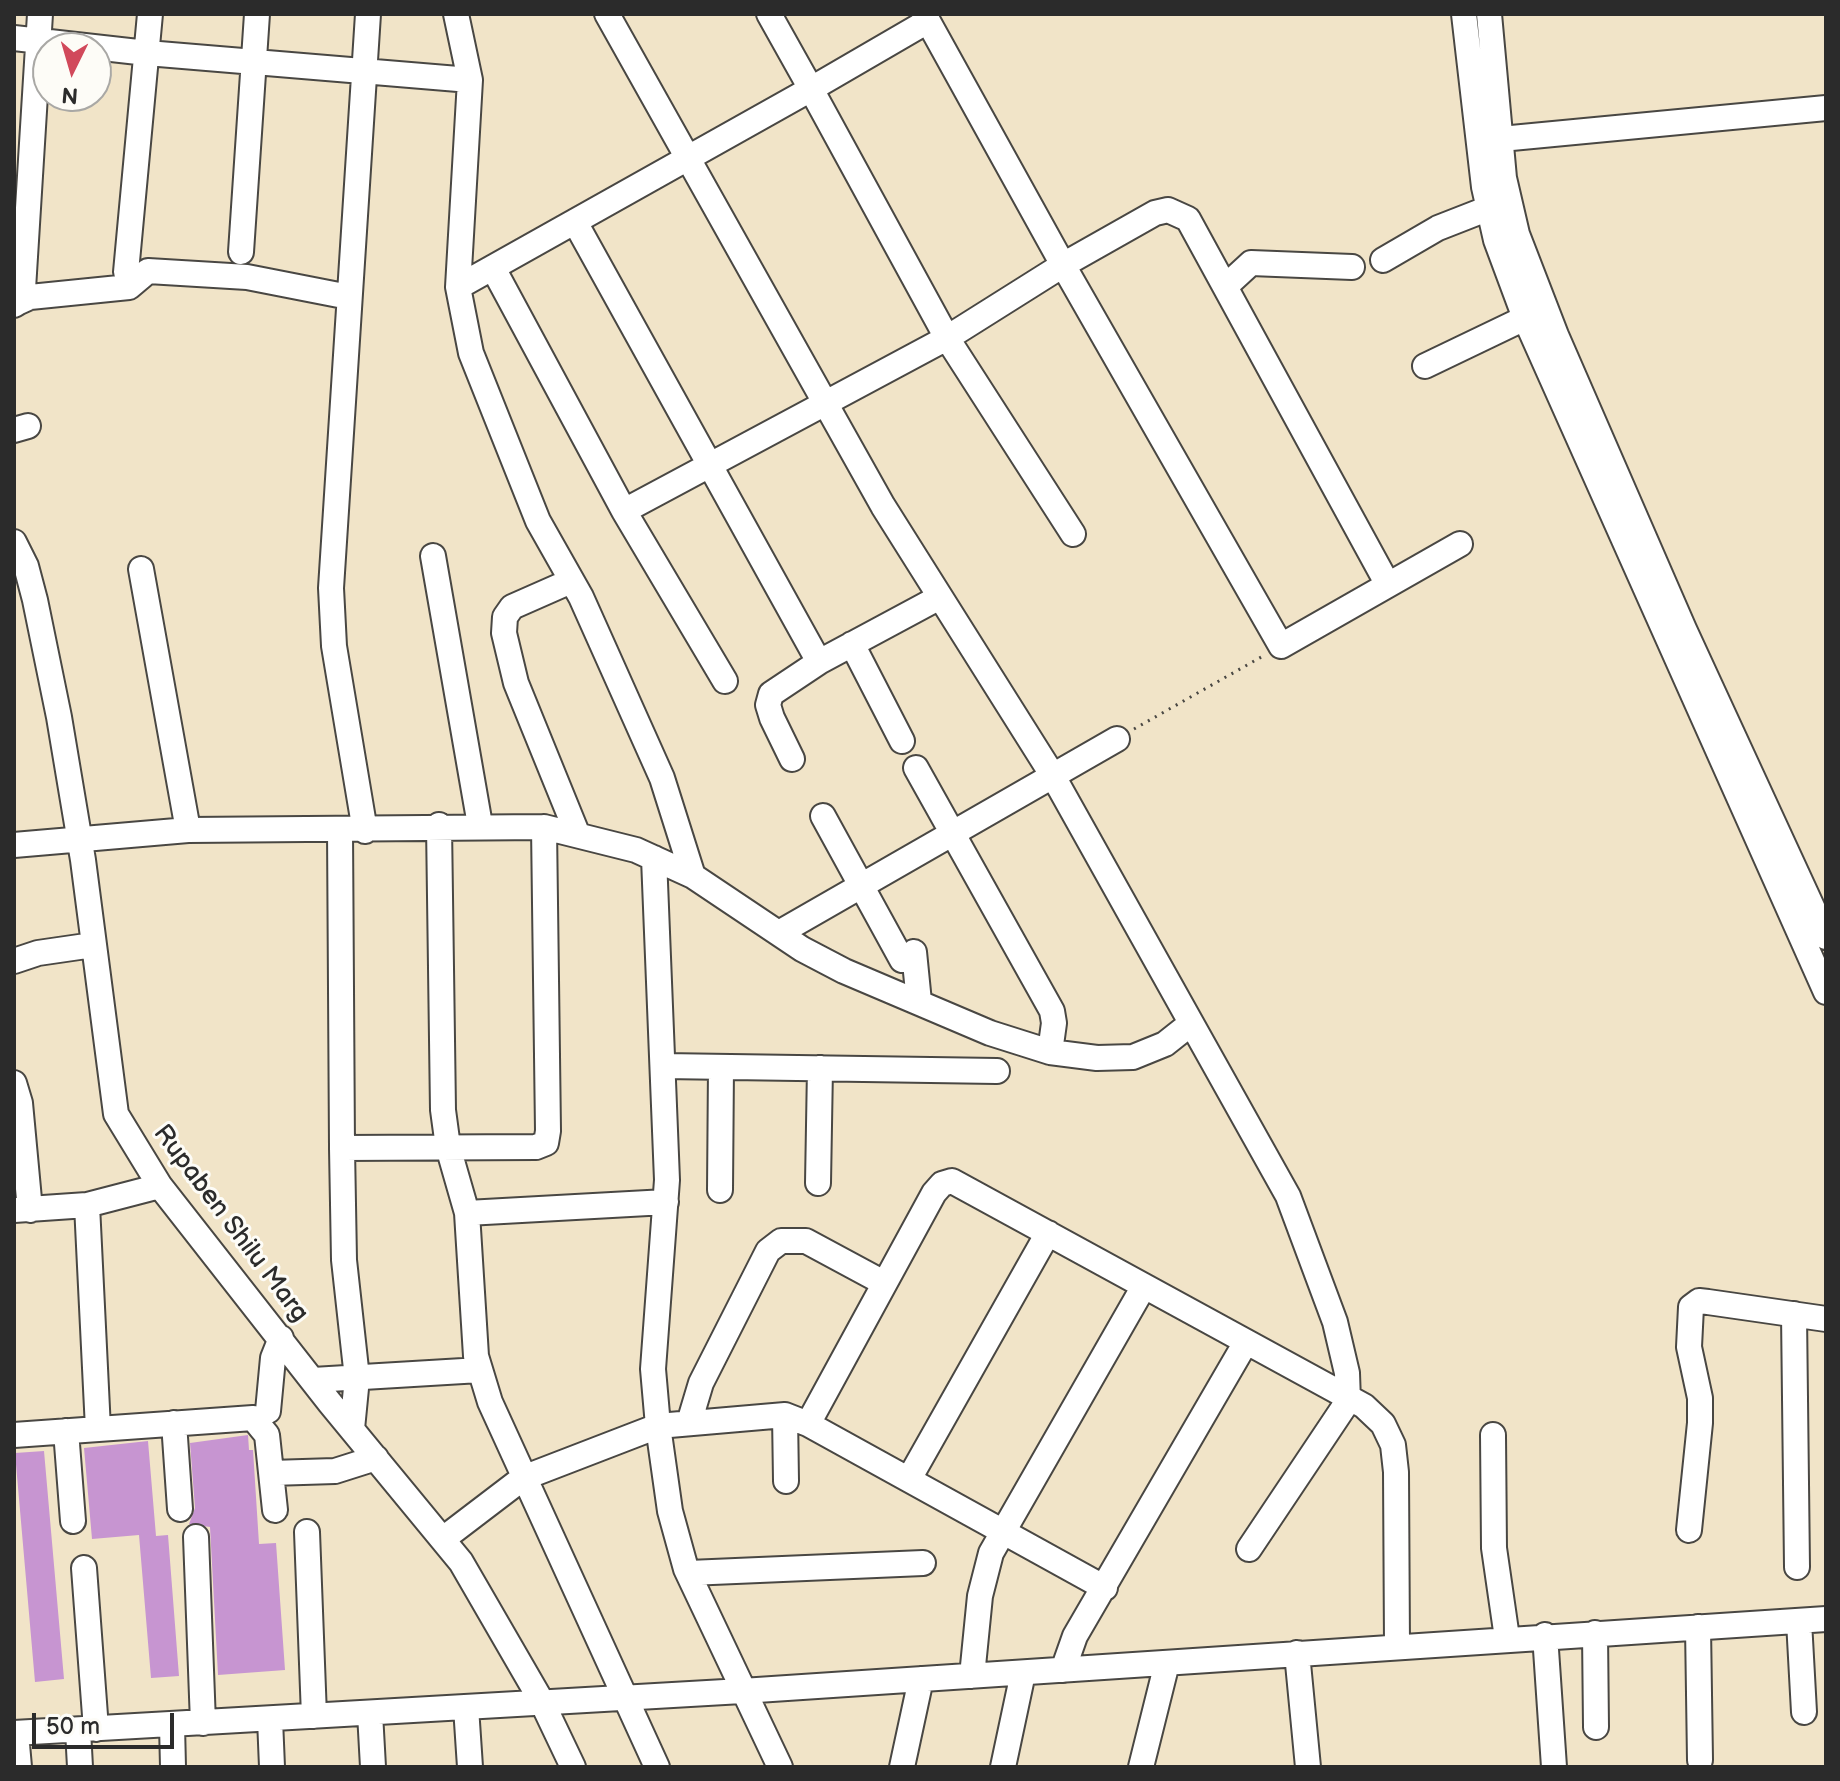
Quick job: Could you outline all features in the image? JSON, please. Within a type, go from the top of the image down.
[{"type":"street","points":[[16,303],[23,289],[26,39],[40,14]]},
{"type":"street","points":[[126,272],[150,14]]},
{"type":"street","points":[[241,252],[257,14]]},
{"type":"street","points":[[352,1429],[357,1378],[344,1260],[342,1148],[352,831],[331,588],[368,14]]},
{"type":"street","points":[[456,14],[470,80],[458,287],[471,353],[509,455],[538,521],[571,581],[662,778],[693,876]]},
{"type":"street","points":[[607,14],[883,506],[1053,776],[1189,1025],[1288,1196],[1335,1322],[1347,1373],[1348,1401],[1249,1549]]},
{"type":"street","points":[[769,14],[947,338],[1073,534]]},
{"type":"street","points":[[1464,14],[1498,204],[1525,318],[1826,992]]},
{"type":"street","points":[[1489,14],[1501,139],[1498,204],[1517,234],[1556,335],[1684,629],[1826,937]]},
{"type":"street","points":[[458,287],[811,89],[926,17],[1063,265],[1281,646],[1460,544]]},
{"type":"street","points":[[26,39],[147,53],[470,80]]},
{"type":"street","points":[[1501,139],[1826,108]]},
{"type":"street","points":[[1383,260],[1438,228],[1498,204]]},
{"type":"street","points":[[624,511],[826,405],[947,338],[1063,265],[1155,213],[1168,210],[1188,219],[1388,585]]},
{"type":"street","points":[[575,222],[819,662]]},
{"type":"street","points":[[1226,286],[1251,263],[1352,267]]},
{"type":"street","points":[[493,268],[624,511],[725,681]]},
{"type":"street","points":[[16,303],[30,297],[129,287],[148,271],[247,277],[349,297]]},
{"type":"street","points":[[1425,366],[1525,318]]},
{"type":"street","name":"Rupaben Shilu Marg","points":[[14,542],[48,656],[79,838],[116,1114],[160,1186],[461,1562],[542,1702],[573,1767]]},
{"type":"street","points":[[433,556],[480,825]]},
{"type":"street","points":[[141,569],[188,830]]},
{"type":"street","points":[[571,581],[512,607],[505,617],[504,633],[516,683],[577,833]]},
{"type":"street","points":[[792,759],[772,718],[768,705],[771,694],[819,662],[940,597]]},
{"type":"street","points":[[852,644],[902,741]]},
{"type":"street","points":[[779,933],[1117,739]]},
{"type":"street","points":[[916,768],[1052,1011],[1054,1023],[1050,1052]]},
{"type":"street","points":[[823,816],[859,887],[908,956],[919,1002]]},
{"type":"street","points":[[439,825],[443,1110],[448,1147],[467,1213],[476,1356],[490,1402],[523,1478],[657,1767]]},
{"type":"street","points":[[14,845],[188,830],[352,831],[439,825],[544,827],[577,833],[654,858],[693,876],[779,933],[844,971],[990,1033],[1050,1052],[1097,1058],[1133,1057],[1165,1044],[1189,1025]]},
{"type":"street","points":[[342,1148],[536,1147],[546,1143],[544,827]]},
{"type":"street","points":[[654,858],[664,1066],[666,1202],[653,1369],[658,1426],[670,1511],[689,1573],[780,1767]]},
{"type":"street","points":[[14,961],[38,953],[93,945]]},
{"type":"street","points":[[664,1066],[997,1071]]},
{"type":"street","points":[[720,1190],[721,1067]]},
{"type":"street","points":[[818,1183],[820,1068]]},
{"type":"street","points":[[14,1083],[20,1103],[22,1210],[87,1205],[160,1186]]},
{"type":"street","points":[[786,1481],[797,1420],[884,1283],[942,1184],[952,1181],[1364,1406],[1383,1424],[1393,1445],[1397,1646]]},
{"type":"street","points":[[467,1213],[666,1202]]},
{"type":"street","points":[[87,1205],[98,1429]]},
{"type":"street","points":[[909,1479],[1048,1233]]},
{"type":"street","points":[[689,1423],[701,1383],[761,1264],[768,1251],[781,1241],[806,1241],[884,1283]]},
{"type":"street","points":[[972,1676],[984,1576],[1002,1530],[1144,1286]]},
{"type":"street","points":[[1689,1530],[1700,1423],[1700,1398],[1689,1347],[1691,1307],[1699,1301],[1826,1319]]},
{"type":"street","points":[[1794,1314],[1797,1567]]},
{"type":"street","points":[[268,1411],[273,1358],[281,1338]]},
{"type":"street","points":[[1063,1670],[1075,1636],[1246,1342]]},
{"type":"street","points":[[313,1380],[480,1370]]},
{"type":"street","points":[[14,1435],[253,1418],[267,1435],[275,1510]]},
{"type":"street","points":[[443,1539],[523,1478],[658,1426],[797,1420],[1105,1588]]},
{"type":"street","points":[[174,1423],[180,1509]]},
{"type":"street","points":[[66,1431],[73,1521]]},
{"type":"street","points":[[1493,1435],[1494,1548],[1507,1638]]},
{"type":"street","points":[[271,1473],[335,1471],[376,1458]]},
{"type":"street","points":[[307,1532],[314,1716]]},
{"type":"street","points":[[196,1537],[203,1723]]},
{"type":"street","points":[[689,1573],[923,1563]]},
{"type":"street","points":[[80,1767],[87,1729],[84,1568]]},
{"type":"street","points":[[19,1767],[15,1733],[742,1691],[1545,1635],[1826,1619]]},
{"type":"street","points":[[1799,1621],[1804,1712]]},
{"type":"street","points":[[1698,1627],[1700,1760]]},
{"type":"street","points":[[1595,1633],[1596,1727]]},
{"type":"street","points":[[1545,1635],[1554,1767]]},
{"type":"street","points":[[1297,1653],[1308,1767]]},
{"type":"street","points":[[1141,1767],[1167,1663]]},
{"type":"street","points":[[1003,1767],[1023,1673]]},
{"type":"street","points":[[902,1767],[921,1679]]},
{"type":"street","points":[[466,1707],[470,1767]]},
{"type":"street","points":[[370,1713],[373,1767]]},
{"type":"street","points":[[270,1719],[272,1767]]},
{"type":"street","points":[[172,1725],[173,1767]]},
{"type":"path","points":[[1117,739],[1281,646]]},
{"type":"building","points":[[248,1435],[249,1450],[253,1450],[259,1544],[276,1543],[285,1670],[218,1675],[210,1527],[189,1524],[195,1508],[190,1443]]},
{"type":"building","points":[[148,1441],[156,1536],[168,1535],[179,1676],[151,1678],[139,1535],[92,1539],[84,1448]]},
{"type":"building","points":[[44,1451],[64,1679],[35,1682],[15,1453]]}]
